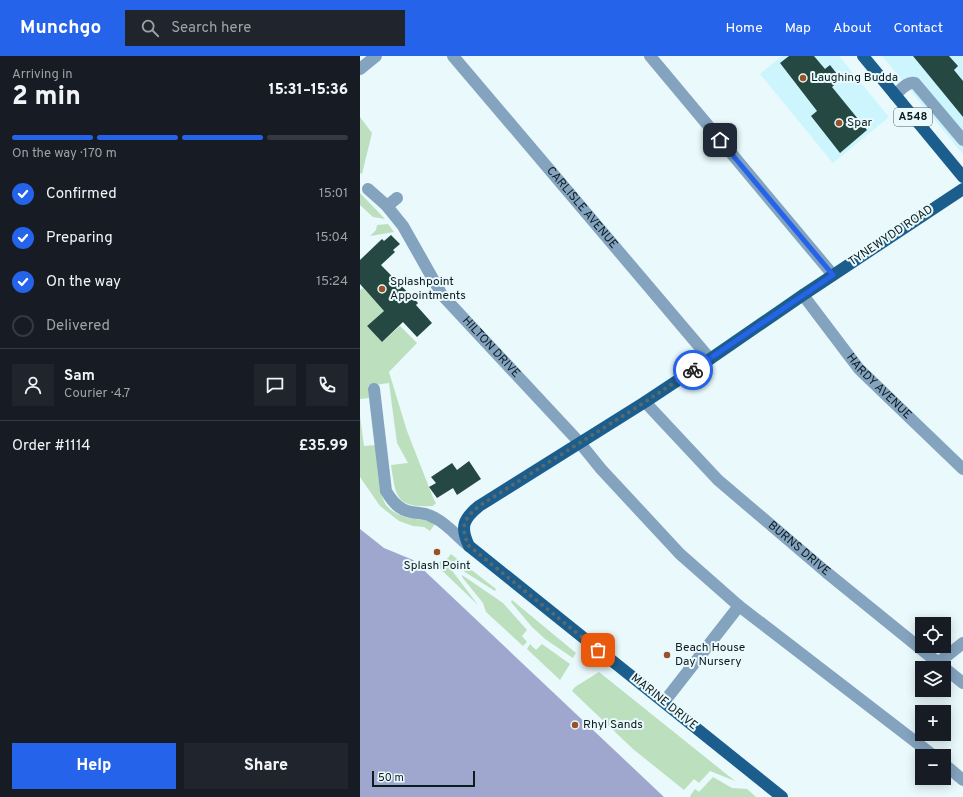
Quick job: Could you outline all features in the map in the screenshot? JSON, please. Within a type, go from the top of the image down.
[{"type":"main road","name":"A548","points":[[863,56],[963,177]]},
{"type":"main road","name":"TYNEWYDD ROAD","points":[[469,546],[464,535],[464,525],[467,518],[479,506],[645,402],[963,189]]},
{"type":"main road","name":"MARINE DRIVE","points":[[469,546],[782,797]]},
{"type":"street","points":[[360,69],[376,56]]},
{"type":"street","name":"CARLISLE AVENUE","points":[[453,56],[710,359]]},
{"type":"street","points":[[650,56],[833,275]]},
{"type":"street","points":[[895,95],[909,83],[915,83],[963,140]]},
{"type":"street","name":"HILTON DRIVE","points":[[368,189],[387,206],[403,226],[442,295],[580,443],[601,469],[680,554],[739,606],[925,749]]},
{"type":"street","points":[[387,206],[397,198]]},
{"type":"street","name":"HARDY AVENUE","points":[[803,295],[859,369],[963,469]]},
{"type":"street","points":[[374,389],[386,491],[394,503],[401,508],[411,512],[424,513],[436,518],[469,546]]},
{"type":"street","name":"BURNS DRIVE","points":[[645,402],[718,480],[826,572],[938,661]]},
{"type":"street","points":[[664,702],[739,606]]},
{"type":"street","points":[[940,661],[963,643]]},
{"type":"street","name":"BURNS DRIVE","points":[[951,672],[963,683]]},
{"type":"street","points":[[951,770],[963,780]]},
{"type":"shaded area","points":[[782,56],[839,56],[889,117],[833,163],[760,74]]},
{"type":"shaded area","points":[[882,56],[963,56],[963,154],[962,153]]},
{"type":"shaded area","points":[[360,529],[384,548],[413,560],[664,797],[360,797]]},
{"type":"green space","points":[[360,117],[372,133],[362,174],[360,173]]},
{"type":"green space","points":[[360,193],[385,219],[373,217],[360,205]]},
{"type":"green space","points":[[388,224],[394,232],[370,236],[376,230],[377,225]]},
{"type":"green space","points":[[363,288],[384,311],[367,326],[382,342],[400,326],[417,343],[389,372],[407,431],[436,503],[433,506],[421,506],[405,503],[400,499],[394,486],[391,465],[408,463],[397,443],[389,383],[368,386],[369,398],[360,399],[360,290]]},
{"type":"green space","points":[[360,416],[364,446],[376,445],[378,477],[384,501],[387,506],[394,512],[408,518],[425,520],[435,524],[430,531],[424,527],[413,526],[399,521],[380,506],[360,477]]},
{"type":"green space","points":[[451,554],[496,589],[495,591],[449,561],[447,564],[478,605],[431,560],[442,562]]},
{"type":"green space","points":[[462,575],[503,603],[527,630],[522,636],[527,642],[523,646],[486,612],[483,603]]},
{"type":"green space","points":[[512,600],[576,653],[573,658],[545,639],[532,627],[511,602]]},
{"type":"green space","points":[[530,644],[536,650],[542,644],[570,664],[560,680],[527,649]]},
{"type":"green space","points":[[599,672],[735,781],[710,771],[699,783],[694,779],[684,790],[633,749],[572,691],[575,687]]},
{"type":"green space","points":[[713,777],[732,788],[747,789],[756,797],[690,796],[695,789],[699,792]]},
{"type":"building","points":[[789,56],[814,56],[825,69],[830,65],[841,79],[832,87],[867,130],[840,153],[811,116],[817,111],[780,63]]},
{"type":"building","points":[[913,56],[949,56],[958,66],[954,70],[963,81],[963,117]]},
{"type":"building","name":"Splashpoint Appointments","points":[[391,235],[400,244],[393,250],[395,252],[381,265],[418,303],[416,305],[432,323],[417,337],[403,322],[382,342],[367,326],[384,311],[360,284],[360,260],[382,239],[384,241]]},
{"type":"building","points":[[469,461],[481,479],[457,495],[453,488],[437,498],[429,487],[436,483],[431,477],[452,463],[457,470]]},
{"type":"way so far","points":[[598,650],[469,546],[464,535],[464,525],[467,518],[479,506],[645,402],[693,370]]},
{"type":"place","name":"Laughing Budda","points":[[803,78]]},
{"type":"place","name":"Spar","points":[[839,123]]},
{"type":"place","name":"Splashpoint Appointments","points":[[382,289]]},
{"type":"place","name":"Splash Point","points":[[437,552]]},
{"type":"place","name":"Beach House Day Nursery","points":[[667,655]]},
{"type":"place","name":"Rhyl Sands","points":[[575,725]]},
{"type":"route","points":[[693,370],[833,275],[720,140]]}]
